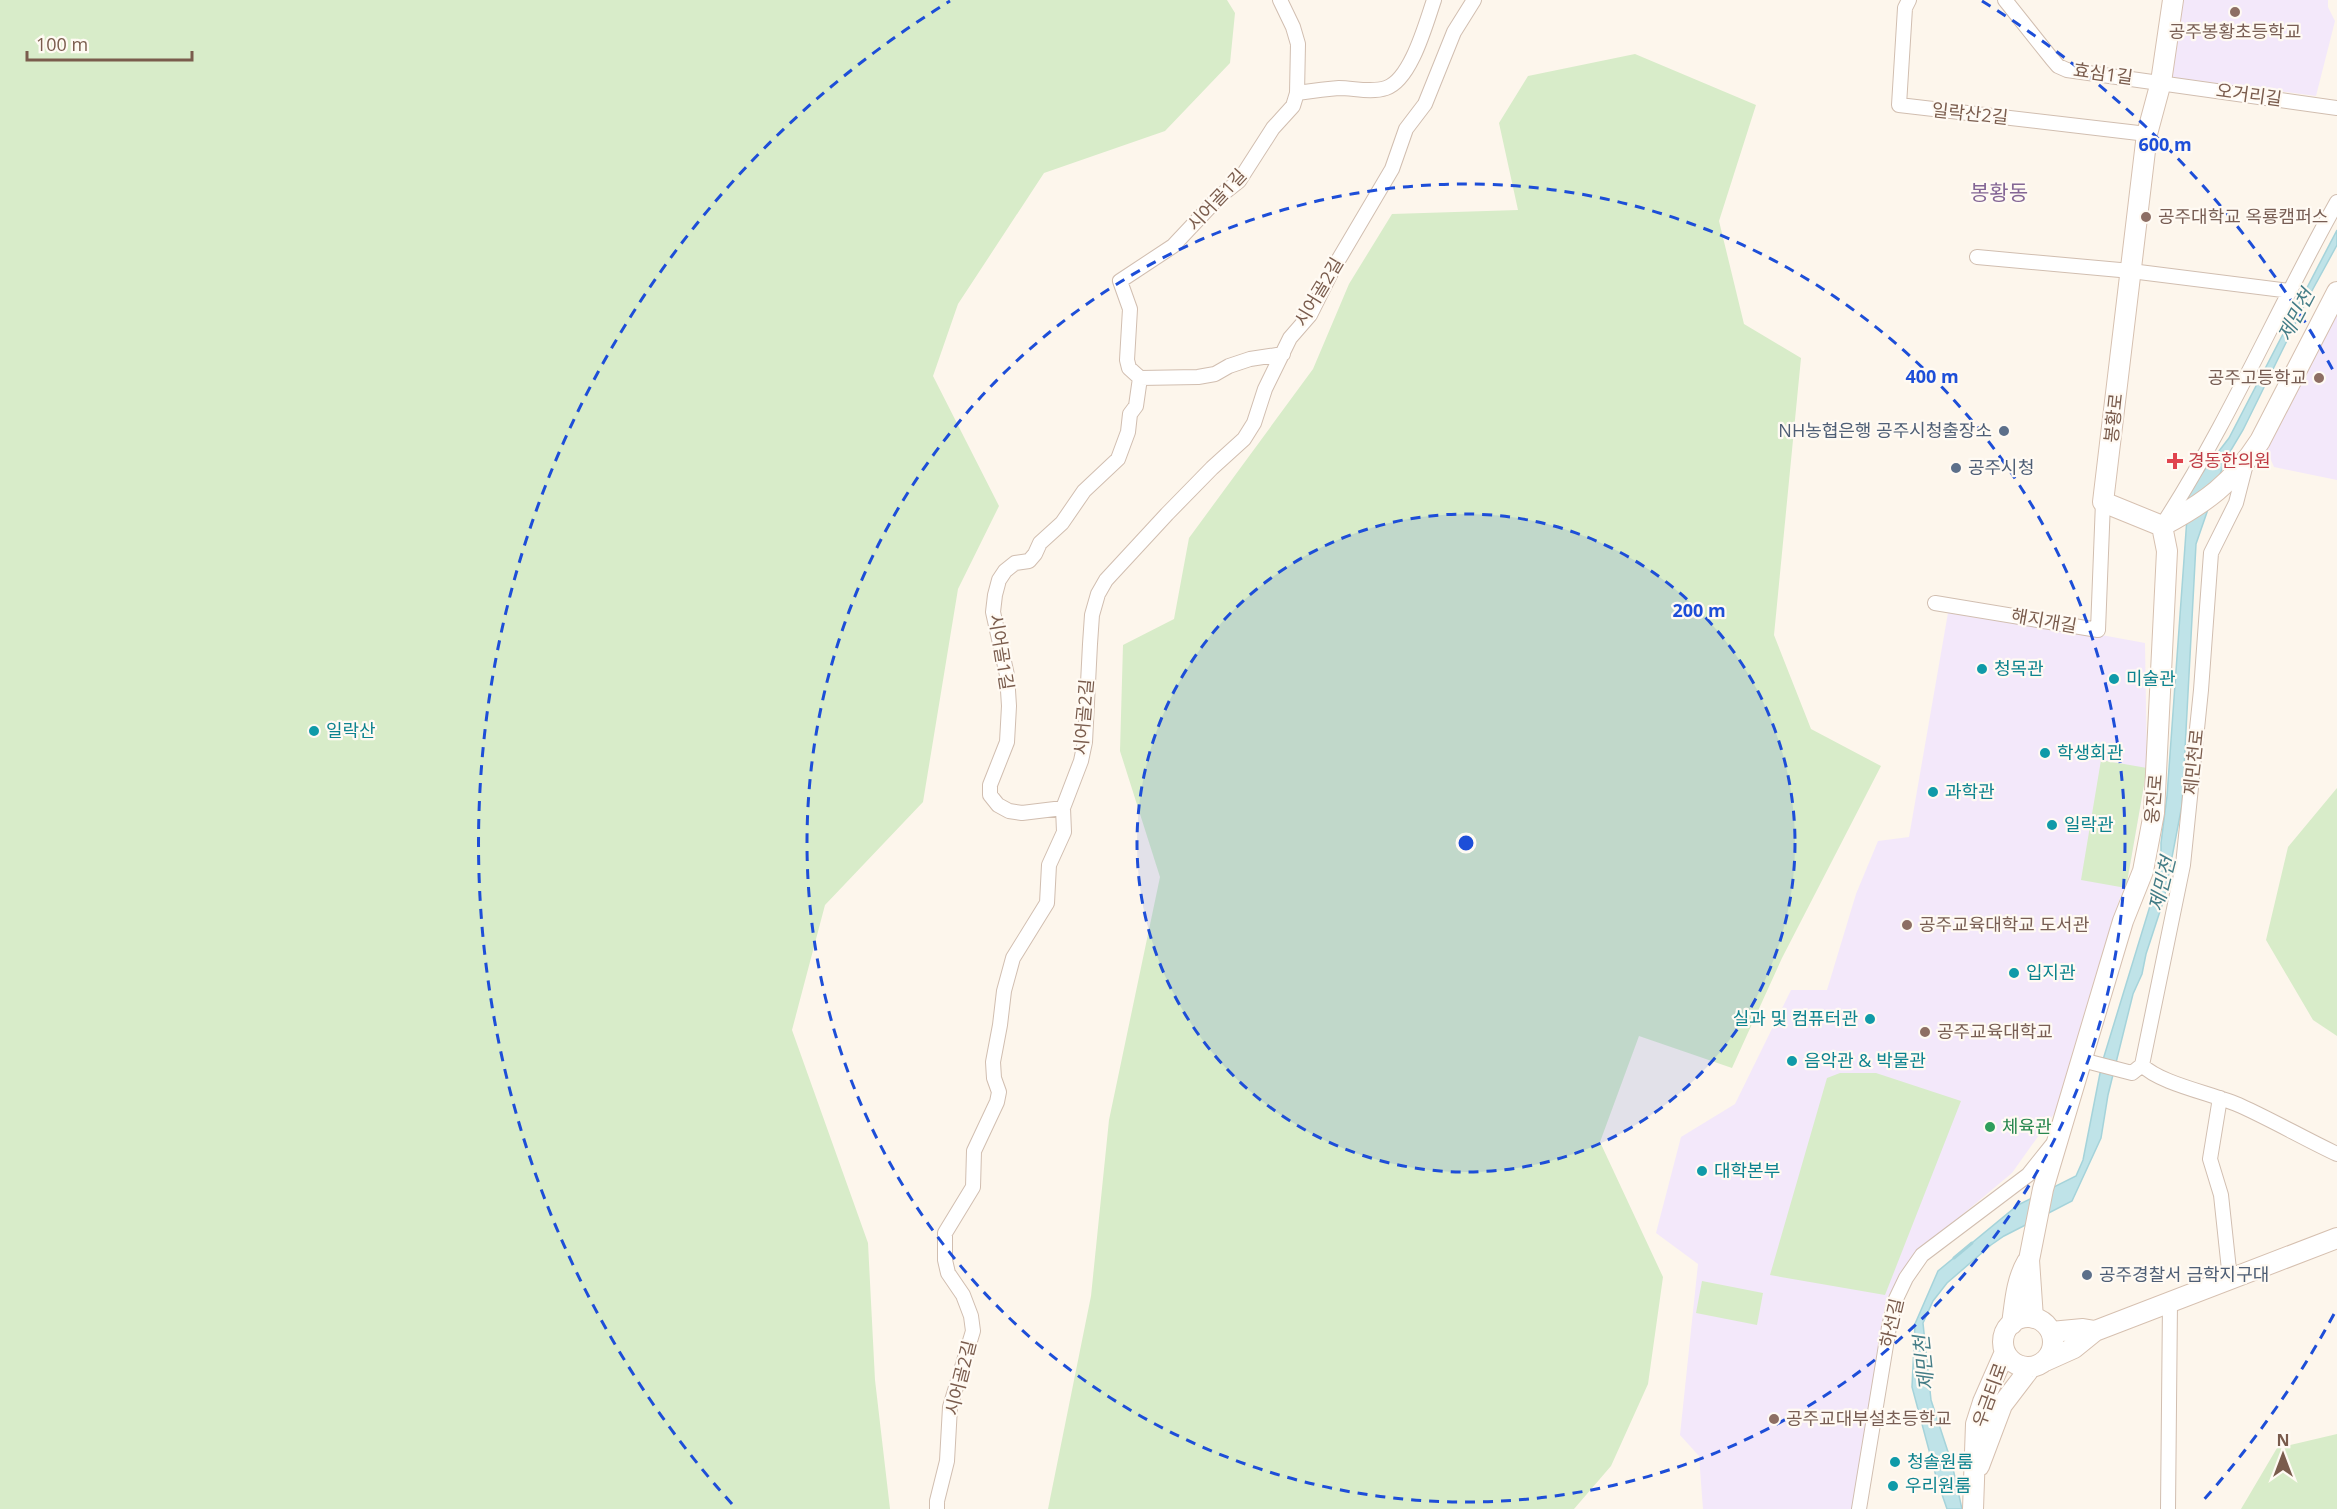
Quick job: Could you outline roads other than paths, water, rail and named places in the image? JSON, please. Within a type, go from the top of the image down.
[{"type":"main road","name":"봉황로","points":[[2103,502],[2147,134],[2161,82],[2173,0]]},
{"type":"main road","points":[[2103,502],[2162,526],[2184,514],[2229,482],[2260,441],[2337,292]]},
{"type":"main road","name":"웅진로","points":[[2029,1260],[2043,1189],[2123,921],[2143,871],[2154,813],[2167,551],[2162,526]]},
{"type":"main road","name":"우금티로","points":[[1976,1474],[2002,1405],[2038,1364],[2074,1348],[2095,1330],[2337,1238]]},
{"type":"main road","points":[[2029,1260],[2033,1318]]},
{"type":"main road","points":[[2012,1324],[2018,1320],[2033,1318],[2041,1321],[2051,1332],[2052,1347],[2038,1364],[2016,1364],[2005,1352],[2004,1337],[2012,1324],[2017,1287],[2022,1270],[2029,1260]]},
{"type":"main road","name":"우금티로","points":[[2051,1332],[2095,1330]]},
{"type":"main road","name":"우금티로","points":[[1973,1509],[1976,1424],[2005,1352]]},
{"type":"street","name":"시어골1길","points":[[1063,808],[1023,813],[1009,811],[998,805],[990,795],[990,785],[1007,742],[1009,706],[1007,675],[993,612],[994,595],[1005,571],[1015,563],[1029,561],[1040,543],[1062,524],[1084,491],[1118,459],[1128,432],[1130,414],[1136,406],[1140,378],[1129,368],[1127,360],[1130,309],[1120,281],[1173,246],[1220,196],[1239,181],[1273,128],[1293,106],[1297,93],[1298,44],[1293,27],[1280,0]]},
{"type":"street","points":[[1297,93],[1338,88],[1373,90],[1386,88],[1395,83],[1411,63],[1434,0]]},
{"type":"street","name":"시어골2길","points":[[937,1509],[947,1461],[950,1407],[973,1330],[971,1316],[963,1295],[948,1273],[945,1260],[945,1233],[973,1187],[974,1151],[997,1102],[999,1092],[994,1078],[993,1062],[1004,991],[1013,958],[1047,903],[1049,865],[1064,832],[1063,808],[1081,761],[1092,615],[1098,594],[1106,580],[1167,514],[1244,439],[1254,423],[1265,389],[1290,338],[1310,315],[1333,269],[1392,169],[1406,129],[1425,104],[1455,32],[1474,0]]},
{"type":"street","name":"일락산2길","points":[[1909,0],[1905,8],[1899,105],[2147,134]]},
{"type":"street","name":"효심1길","points":[[2005,0],[2058,66],[2067,70],[2161,82]]},
{"type":"street","name":"오거리길","points":[[2161,82],[2337,108]]},
{"type":"street","points":[[2162,526],[2194,474],[2337,202]]},
{"type":"street","points":[[1977,257],[2131,271],[2290,291]]},
{"type":"street","points":[[1140,378],[1198,377],[1215,374],[1229,366],[1250,359],[1283,354]]},
{"type":"street","name":"제민천로","points":[[2137,1069],[2183,865],[2201,690],[2211,553],[2236,503],[2246,462]]},
{"type":"street","name":"해지개길","points":[[1935,603],[2098,630],[2103,502]]},
{"type":"street","points":[[2082,1060],[2101,1066],[2148,1070],[2239,1105],[2337,1154]]},
{"type":"street","points":[[2220,1098],[2210,1159],[2221,1195],[2230,1279]]},
{"type":"street","name":"하선길","points":[[1859,1509],[1893,1308],[1906,1278],[1922,1255],[2028,1175],[2060,1134]]},
{"type":"street","points":[[2168,1509],[2170,1302]]},
{"type":"street","points":[[1879,1304],[1893,1308]]},
{"type":"water","name":"제민천","points":[[2337,230],[2337,245],[2308,298],[2243,430],[2225,460],[2196,544],[2182,805],[2164,899],[2142,974],[2133,994],[2108,1095],[2101,1138],[2072,1201],[1991,1245],[1947,1283],[1933,1301],[1923,1323],[1931,1400],[1952,1464],[1962,1509],[1947,1509],[1912,1387],[1915,1324],[1938,1271],[2018,1205],[2076,1176],[2083,1160],[2102,1063],[2161,870],[2161,843],[2167,796],[2189,490],[2229,438]]},
{"type":"waterway","name":"제민천","points":[[1954,1258],[1972,1243]]},
{"type":"place","name":"공주봉황초등학교","points":[[2235,12]]},
{"type":"place","name":"공주대학교 옥룡캠퍼스","points":[[2146,217]]},
{"type":"place","name":"공주고등학교","points":[[2319,378]]},
{"type":"place","name":"NH농협은행 공주시청출장소","points":[[2004,431]]},
{"type":"place","name":"경동한의원","points":[[2175,461]]},
{"type":"place","name":"공주시청","points":[[1956,468]]},
{"type":"place","name":"청목관","points":[[1982,669]]},
{"type":"place","name":"미술관","points":[[2114,679]]},
{"type":"place","name":"일락산","points":[[314,731]]},
{"type":"place","name":"학생회관","points":[[2045,753]]},
{"type":"place","name":"과학관","points":[[1933,792]]},
{"type":"place","name":"일락관","points":[[2052,825]]},
{"type":"place","name":"공주교육대학교 도서관","points":[[1907,925]]},
{"type":"place","name":"입지관","points":[[2014,973]]},
{"type":"place","name":"실과 및 컴퓨터관","points":[[1870,1019]]},
{"type":"place","name":"공주교육대학교","points":[[1925,1032]]},
{"type":"place","name":"음악관 & 박물관","points":[[1792,1061]]},
{"type":"place","name":"체육관","points":[[1990,1127]]},
{"type":"place","name":"대학본부","points":[[1702,1171]]},
{"type":"place","name":"공주경찰서 금학지구대","points":[[2087,1275]]},
{"type":"place","name":"공주교대부설초등학교","points":[[1774,1419]]},
{"type":"place","name":"청솔원룸","points":[[1895,1462]]},
{"type":"place","name":"우리원룸","points":[[1893,1486]]},
{"type":"district","name":"봉황동","points":[[1999,193]]}]
